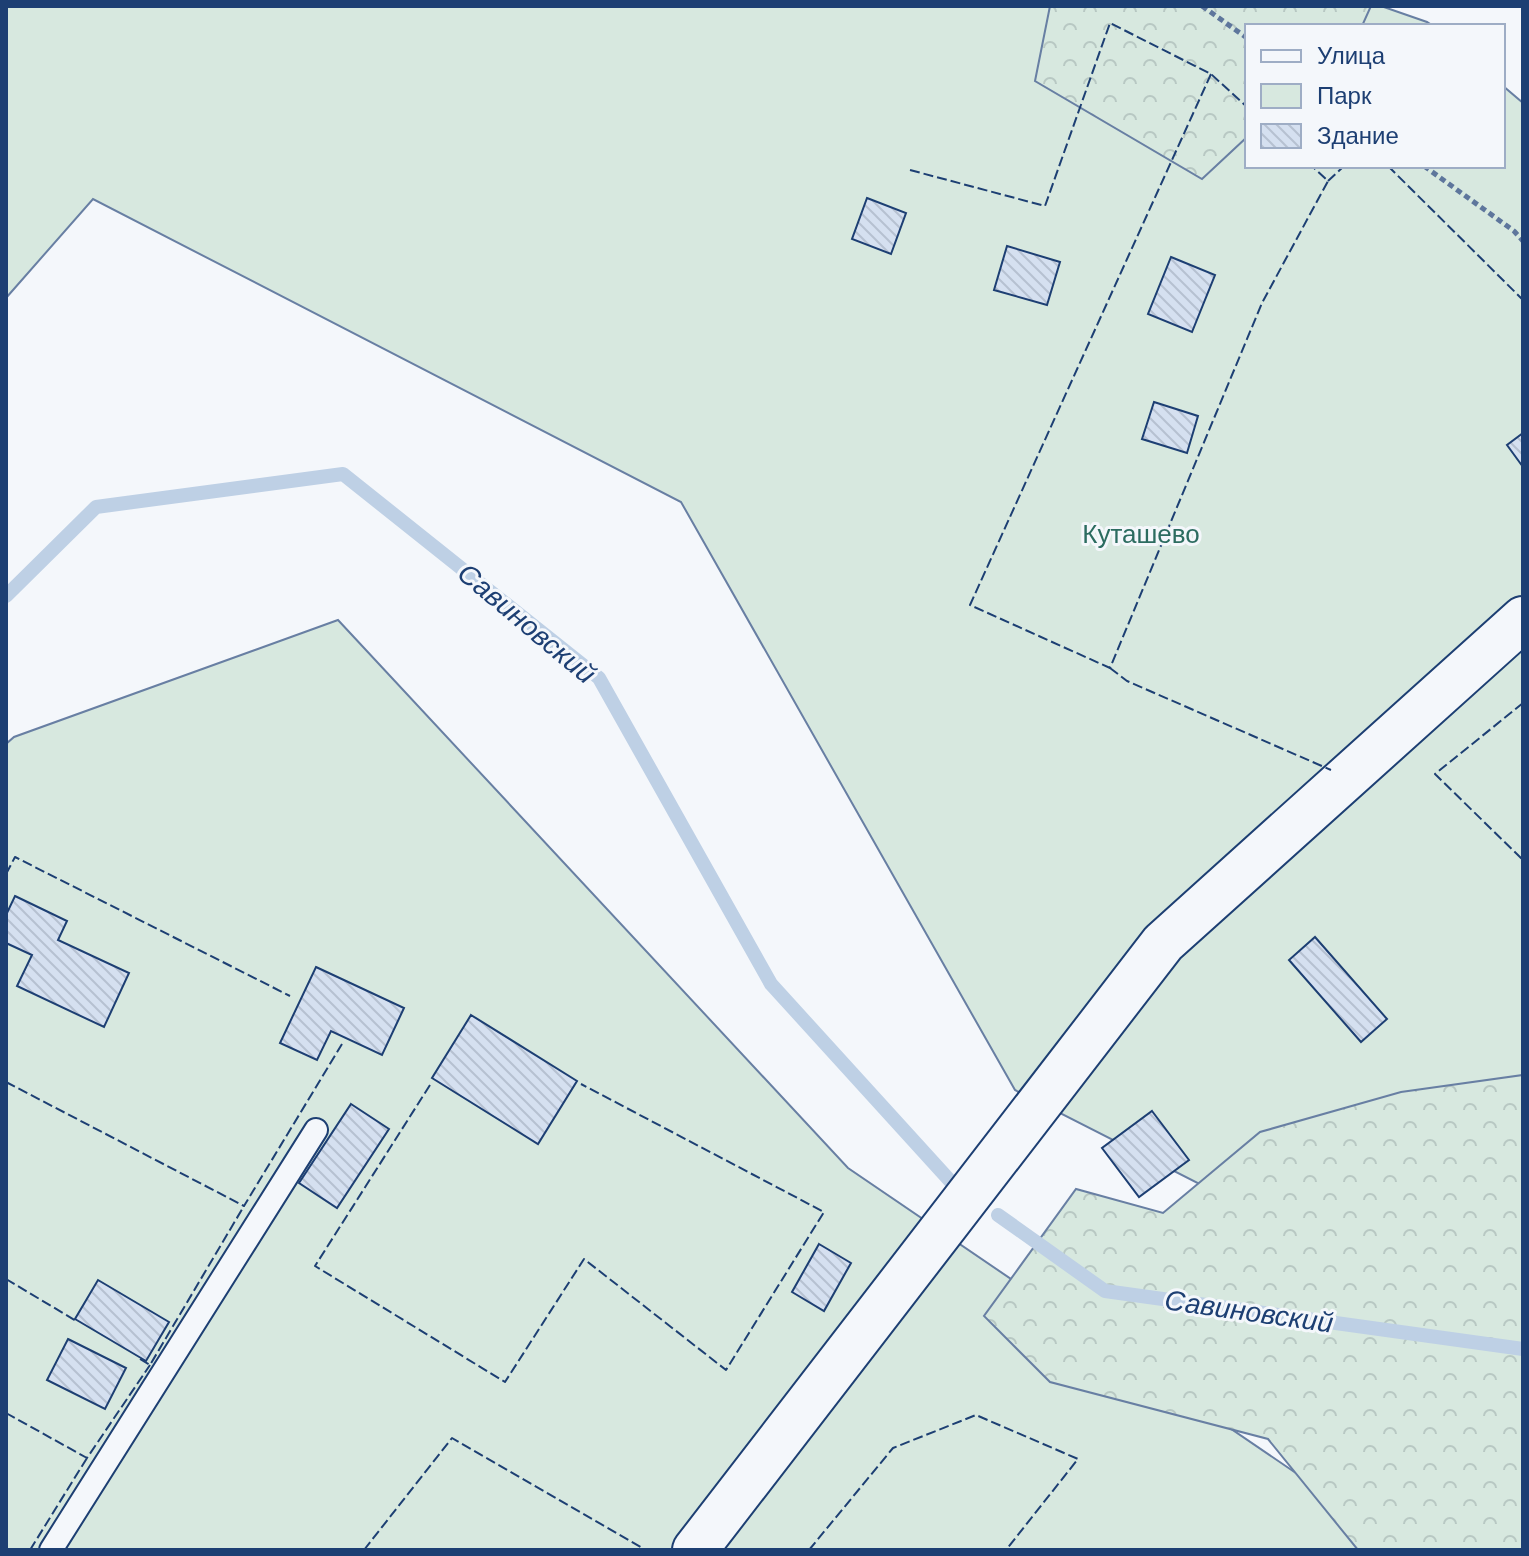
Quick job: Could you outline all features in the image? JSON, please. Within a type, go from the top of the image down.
[{"type":"street","points":[[695,1550],[1163,943],[1523,619]]},
{"type":"lane","points":[[51,1550],[316,1130]]},
{"type":"path","points":[[1202,6],[1245,37]]},
{"type":"path","points":[[1427,168],[1514,231],[1523,241]]},
{"type":"path","points":[[1514,231],[1523,228]]},
{"type":"green space","name":"Куташево","points":[[6,6],[1381,6],[1427,22],[1430,24],[1245,24],[1245,168],[1505,168],[1505,88],[1523,103],[1523,1178],[1227,1198],[1015,1090],[681,502],[93,199],[6,298]]},
{"type":"green space","points":[[1050,6],[1371,6],[1363,24],[1245,24],[1245,139],[1202,179],[1035,81]]},
{"type":"green space","points":[[338,620],[848,1168],[1409,1550],[6,1550],[6,744],[14,737]]},
{"type":"green space","points":[[1523,1075],[1523,1550],[1358,1550],[1268,1439],[1050,1382],[984,1316],[1076,1189],[1163,1213],[1260,1132],[1401,1092]]},
{"type":"building","points":[[867,198],[906,213],[891,254],[852,239]]},
{"type":"building","points":[[1007,246],[1060,262],[1047,305],[994,290]]},
{"type":"building","points":[[1171,257],[1215,275],[1192,332],[1148,314]]},
{"type":"building","points":[[1154,402],[1198,416],[1187,453],[1142,439]]},
{"type":"building","points":[[1523,433],[1523,467],[1507,445]]},
{"type":"building","points":[[15,896],[67,921],[58,940],[129,973],[104,1027],[17,986],[32,955],[6,943],[6,915]]},
{"type":"building","points":[[1315,937],[1387,1019],[1361,1042],[1289,960]]},
{"type":"building","points":[[316,967],[404,1008],[382,1055],[331,1031],[317,1060],[280,1043]]},
{"type":"building","points":[[471,1015],[577,1081],[538,1144],[432,1078]]},
{"type":"building","points":[[351,1104],[389,1129],[337,1208],[299,1183]]},
{"type":"building","points":[[1152,1111],[1189,1160],[1139,1197],[1102,1148]]},
{"type":"building","points":[[819,1244],[851,1263],[824,1311],[792,1292]]},
{"type":"building","points":[[98,1280],[169,1322],[146,1361],[75,1319]]},
{"type":"building","points":[[68,1339],[126,1368],[105,1409],[47,1380]]},
{"type":"waterway","name":"Савиновский","points":[[6,596],[96,507],[343,474],[599,678],[771,984],[952,1183]]},
{"type":"waterway","name":"Савиновский","points":[[998,1215],[1105,1291],[1523,1349]]},
{"type":"fence","points":[[910,170],[1045,206],[1110,23],[1211,74],[1245,105]]},
{"type":"fence","points":[[1211,74],[970,605],[1110,668],[1262,303],[1328,181],[1314,168]]},
{"type":"fence","points":[[1328,181],[1342,168]]},
{"type":"fence","points":[[1390,168],[1523,300]]},
{"type":"fence","points":[[1110,668],[1127,681],[1331,770]]},
{"type":"fence","points":[[1523,703],[1435,774],[1523,860]]},
{"type":"fence","points":[[6,874],[15,857],[290,996]]},
{"type":"fence","points":[[6,1082],[244,1206],[342,1044]]},
{"type":"fence","points":[[430,1085],[315,1266],[505,1382],[584,1259],[726,1370],[824,1212],[581,1084]]},
{"type":"fence","points":[[140,1359],[150,1365],[244,1206]]},
{"type":"fence","points":[[6,1279],[78,1322]]},
{"type":"fence","points":[[6,1413],[87,1458],[150,1365]]},
{"type":"fence","points":[[809,1550],[893,1448],[976,1415],[1078,1459],[1006,1550]]},
{"type":"fence","points":[[364,1550],[452,1438],[646,1550]]},
{"type":"fence","points":[[30,1550],[87,1458]]}]
